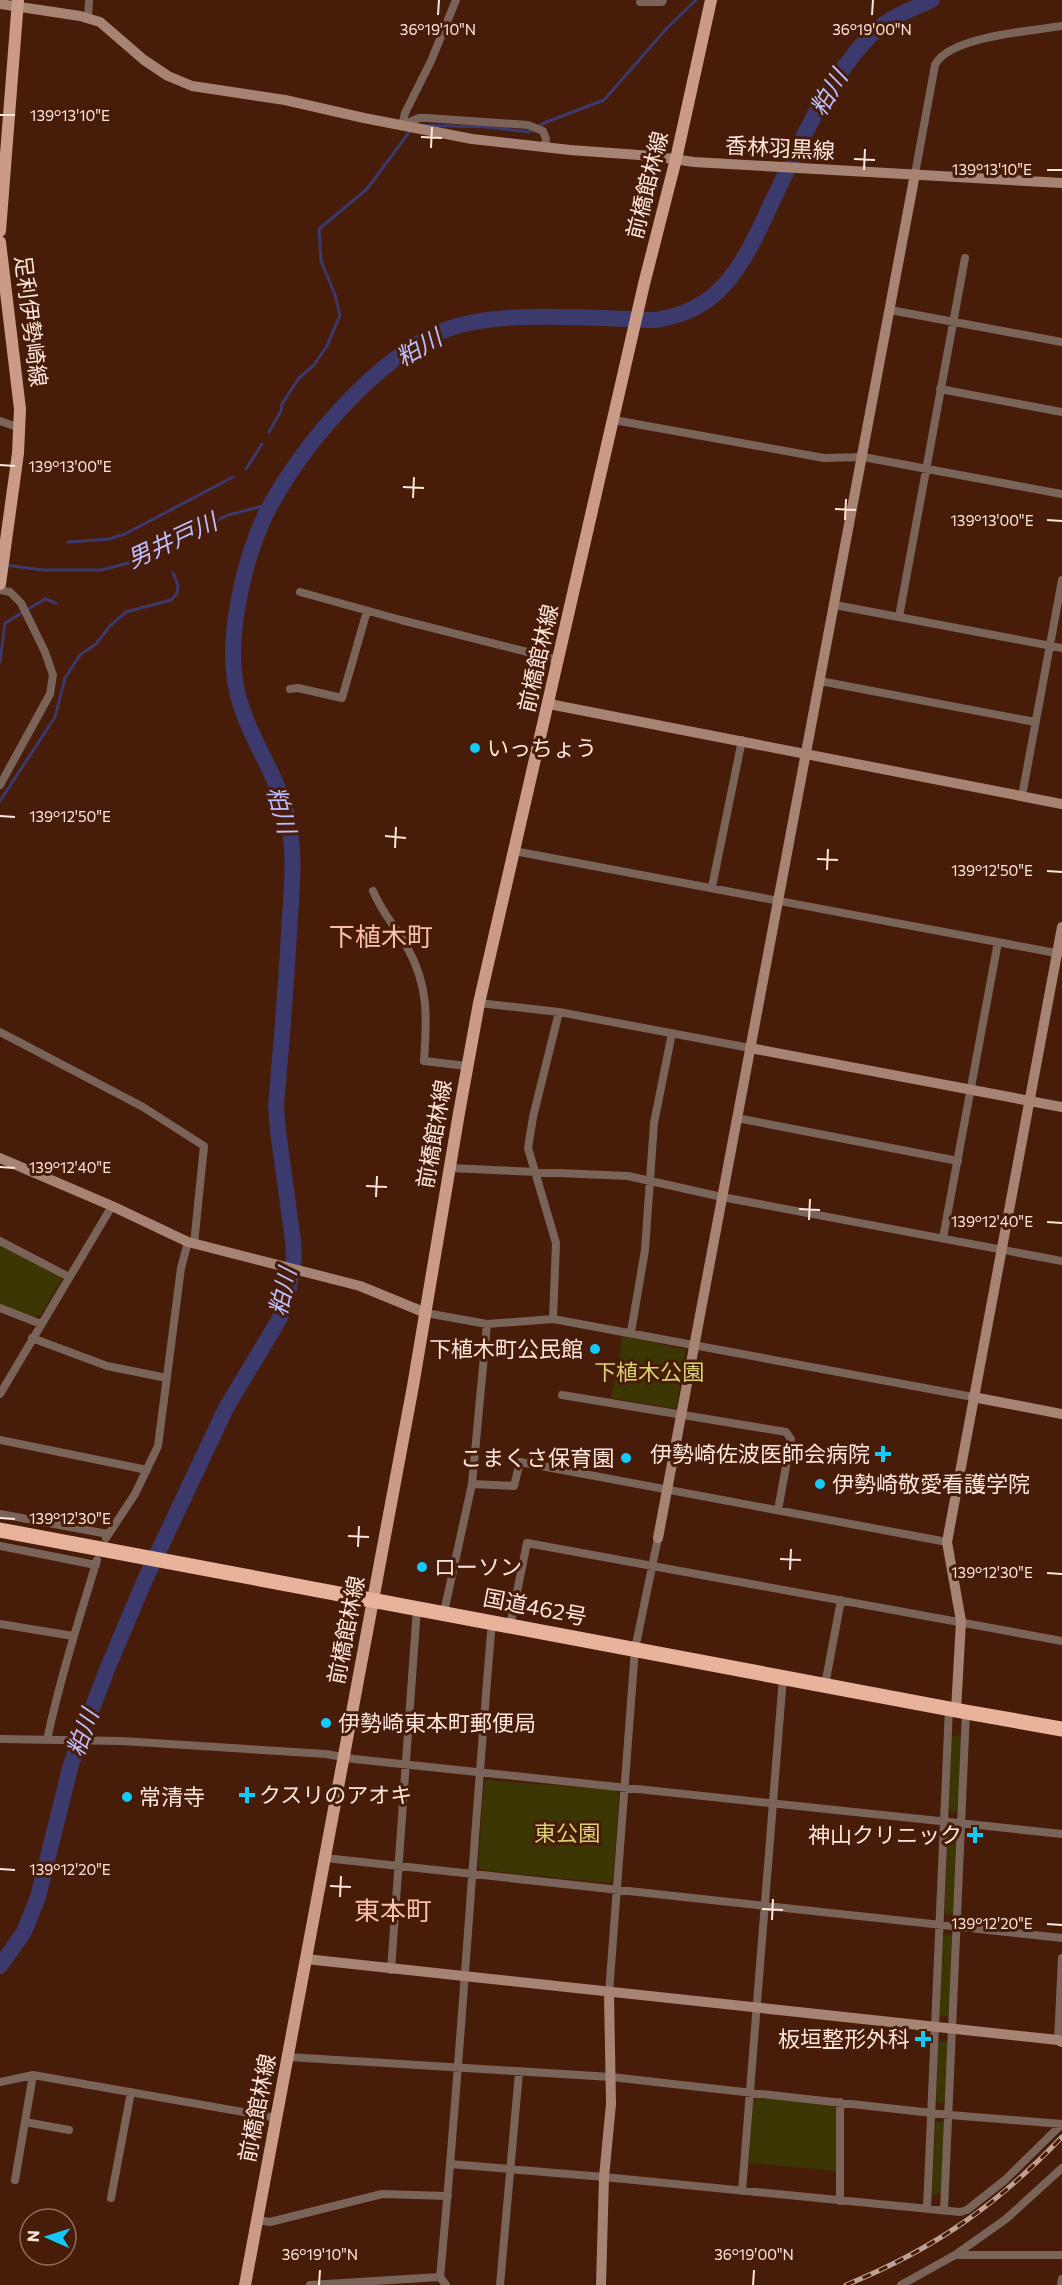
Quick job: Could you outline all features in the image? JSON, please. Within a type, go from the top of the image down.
[{"type":"highway","name":"国道462号","points":[[0,1530],[1060,1729]]},
{"type":"main road","name":"前橋館林線","points":[[245,2285],[426,1313],[479,1003],[711,0]]},
{"type":"main road","name":"足利伊勢崎線","points":[[0,231],[17,4]]},
{"type":"main road","name":"足利伊勢崎線","points":[[0,242],[17,378],[20,428],[6,507],[0,584]]},
{"type":"street","points":[[0,4],[17,4],[88,19],[89,0]]},
{"type":"street","points":[[402,126],[405,112],[431,61],[456,0]]},
{"type":"street","points":[[640,0],[640,2],[662,2],[663,0]]},
{"type":"street","name":"香林羽黒線","points":[[88,19],[100,22],[144,60],[192,86],[285,100],[472,139],[745,165],[1062,183]]},
{"type":"street","points":[[601,2285],[604,2177],[611,2104],[609,1993],[635,1649],[835,605],[935,65],[938,59],[962,46],[989,37],[1062,26]]},
{"type":"street","points":[[402,126],[419,118],[528,125],[543,131],[546,138],[545,147]]},
{"type":"street","points":[[899,617],[964,258]]},
{"type":"street","points":[[890,309],[1062,342]]},
{"type":"street","points":[[940,389],[1062,412]]},
{"type":"street","points":[[614,420],[824,458],[863,457],[1062,494]]},
{"type":"street","points":[[0,421],[20,428]]},
{"type":"street","points":[[1022,796],[1062,580]]},
{"type":"street","points":[[0,584],[21,603],[45,652],[53,675],[50,694],[0,785]]},
{"type":"street","points":[[300,592],[559,660]]},
{"type":"street","points":[[835,605],[1062,648]]},
{"type":"street","points":[[291,689],[298,688],[342,698],[367,611]]},
{"type":"street","points":[[820,681],[1035,722]]},
{"type":"street","points":[[549,704],[807,752],[1062,804]]},
{"type":"street","points":[[712,887],[742,740]]},
{"type":"street","points":[[514,851],[1060,953]]},
{"type":"street","points":[[373,891],[387,919],[407,945],[424,988],[426,1018],[424,1061],[467,1066]]},
{"type":"street","points":[[927,2208],[939,1923],[945,1822],[957,1710],[961,1621],[946,1542],[1029,1100],[1060,953],[1062,927]]},
{"type":"street","points":[[943,1238],[998,942]]},
{"type":"street","points":[[479,1003],[559,1012],[1062,1107]]},
{"type":"street","points":[[553,1318],[556,1243],[528,1149],[533,1118],[559,1012]]},
{"type":"street","points":[[0,1032],[143,1107],[204,1146],[191,1243],[181,1268],[158,1446],[135,1494],[107,1536],[0,1514]]},
{"type":"street","points":[[631,1332],[645,1250],[654,1123],[672,1033]]},
{"type":"street","points":[[737,1118],[958,1161]]},
{"type":"street","points":[[0,1158],[191,1243],[362,1287],[426,1313],[488,1324],[553,1318],[1062,1414]]},
{"type":"street","points":[[449,1168],[628,1176],[722,1197],[1062,1261]]},
{"type":"street","points":[[0,1394],[112,1206]]},
{"type":"street","points":[[0,1241],[69,1277]]},
{"type":"street","points":[[0,1308],[41,1324]]},
{"type":"street","points":[[444,1612],[472,1484],[488,1324]]},
{"type":"street","points":[[32,1338],[107,1366],[166,1378]]},
{"type":"street","points":[[562,1395],[786,1432],[791,1439],[778,1510]]},
{"type":"street","points":[[0,1440],[147,1470]]},
{"type":"street","points":[[472,1484],[514,1486],[520,1462],[946,1542]]},
{"type":"street","points":[[510,1626],[527,1543],[1062,1641]]},
{"type":"street","points":[[3,1547],[96,1562],[83,1612],[73,1636],[49,1740]]},
{"type":"street","points":[[825,1685],[841,1600]]},
{"type":"street","points":[[391,1970],[417,1607]]},
{"type":"street","points":[[446,2285],[440,2277],[459,2068],[479,1771],[492,1622]]},
{"type":"street","points":[[0,1624],[73,1636]]},
{"type":"street","points":[[742,2192],[783,1677]]},
{"type":"street","points":[[944,2210],[962,1824],[957,1710]]},
{"type":"street","points":[[0,1739],[121,1741],[326,1754],[1062,1834]]},
{"type":"street","points":[[325,1858],[1062,1938]]},
{"type":"street","points":[[306,1959],[1060,2041],[1062,1958]]},
{"type":"street","points":[[288,2057],[611,2077],[950,2115],[1062,2124],[1005,2180],[967,2210],[960,2212],[450,2164]]},
{"type":"street","points":[[500,2285],[519,2072]]},
{"type":"street","points":[[0,2082],[33,2075],[277,2118]]},
{"type":"street","points":[[15,2180],[33,2075]]},
{"type":"street","points":[[111,2199],[131,2092]]},
{"type":"street","points":[[840,2102],[840,2201]]},
{"type":"street","points":[[25,2122],[69,2130]]},
{"type":"street","points":[[901,2285],[955,2255],[1006,2219],[1062,2168]]},
{"type":"street","points":[[257,2220],[270,2222],[382,2194],[448,2196]]},
{"type":"street","points":[[955,2255],[1062,2255]]},
{"type":"street","points":[[310,2285],[408,2282],[440,2277]]},
{"type":"street","points":[[1061,2285],[1062,2279]]},
{"type":"green space","points":[[0,1245],[60,1276],[61,1281],[41,1315],[35,1317],[0,1304]]},
{"type":"green space","name":"下植木公園","points":[[623,1335],[686,1350],[676,1409],[611,1398]]},
{"type":"green space","points":[[958,1735],[963,1739],[960,1808],[954,1814],[948,1807],[950,1739]]},
{"type":"green space","name":"東公園","points":[[487,1780],[615,1790],[619,1795],[613,1879],[609,1883],[482,1870],[478,1866],[484,1783]]},
{"type":"green space","points":[[956,1832],[958,1837],[955,1912],[946,1915],[944,1911],[948,1834]]},
{"type":"green space","points":[[945,1934],[953,1936],[950,2015],[942,2017],[939,2014],[942,1937]]},
{"type":"green space","points":[[940,2041],[948,2041],[947,2100],[939,2104],[936,2100]]},
{"type":"green space","points":[[758,2098],[834,2105],[837,2109],[837,2171],[749,2163],[753,2101]]},
{"type":"green space","points":[[936,2122],[945,2122],[943,2193],[933,2195],[931,2192]]},
{"type":"waterway","points":[[417,125],[486,127],[529,132],[544,123],[604,100],[667,28],[696,0]]},
{"type":"waterway","name":"粕川","points":[[0,1966],[24,1932],[38,1897],[71,1764],[144,1582],[226,1408],[280,1318],[289,1288],[294,1258],[293,1241],[276,1105],[292,893],[290,829],[278,789],[252,733],[237,693],[233,652],[237,609],[247,563],[262,522],[285,480],[322,430],[344,406],[391,362],[415,345],[440,332],[488,320],[516,317],[656,320],[686,312],[714,295],[724,286],[748,252],[814,116],[853,55],[882,25],[932,0]]},
{"type":"waterway","points":[[269,432],[281,411],[282,404],[299,378],[314,365],[327,346],[340,315],[335,295],[321,261],[319,229],[367,189],[410,131]]},
{"type":"waterway","points":[[246,469],[262,444]]},
{"type":"waterway","points":[[68,542],[109,539],[125,534],[233,477]]},
{"type":"waterway","name":"男井戸川","points":[[5,565],[43,570],[101,570],[136,561],[228,515],[271,504]]},
{"type":"waterway","points":[[0,801],[55,717],[65,678],[80,655],[96,644],[110,626],[126,612],[171,600],[177,593],[178,585],[173,573]]},
{"type":"waterway","points":[[0,662],[5,623],[45,599],[56,603]]},
{"type":"railway","points":[[846,2285],[936,2241],[988,2205],[1062,2137]]},
{"type":"place","name":"いっちょう","points":[[475,748]]},
{"type":"place","name":"下植木町公民館","points":[[595,1349]]},
{"type":"place","name":"伊勢崎佐波医師会病院","points":[[883,1454]]},
{"type":"place","name":"こまくさ保育園","points":[[626,1458]]},
{"type":"place","name":"伊勢崎敬愛看護学院","points":[[820,1484]]},
{"type":"place","name":"ローソン","points":[[422,1567]]},
{"type":"place","name":"伊勢崎東本町郵便局","points":[[326,1723]]},
{"type":"place","name":"クスリのアオキ","points":[[247,1795]]},
{"type":"place","name":"常清寺","points":[[127,1797]]},
{"type":"place","name":"神山クリニック","points":[[975,1835]]},
{"type":"place","name":"板垣整形外科","points":[[923,2039]]},
{"type":"district","name":"下植木町","points":[[381,937]]},
{"type":"district","name":"東本町","points":[[393,1911]]}]
